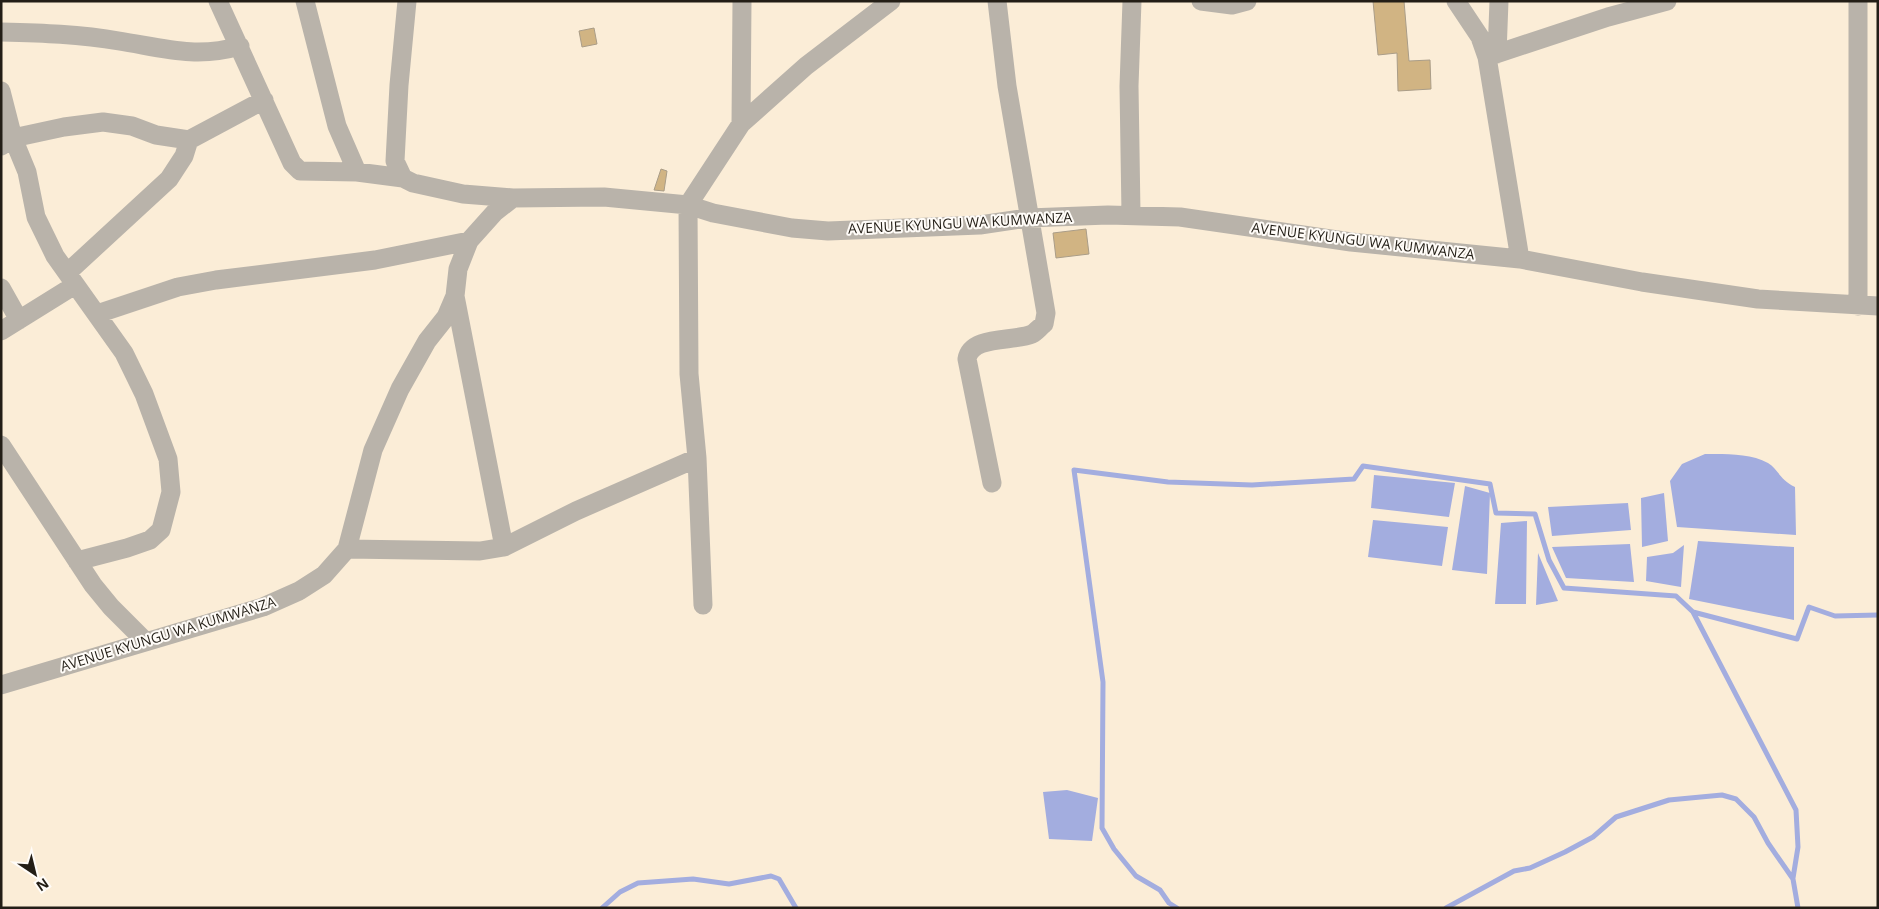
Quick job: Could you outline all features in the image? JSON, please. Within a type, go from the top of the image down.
[{"type":"street","points":[[218,1],[292,162],[300,171],[357,172],[403,178],[413,183],[462,194],[513,198]]},
{"type":"street","points":[[305,1],[337,126],[357,172]]},
{"type":"street","points":[[403,178],[396,161],[399,85],[407,1]]},
{"type":"street","points":[[741,124],[742,1]]},
{"type":"street","points":[[703,605],[697,458],[689,374],[688,205],[741,124],[806,66],[891,1]]},
{"type":"street","points":[[992,483],[967,359],[971,348],[1032,334],[1044,324],[1046,313],[1028,218],[1007,86],[997,1]]},
{"type":"street","points":[[1131,214],[1129,86],[1132,1]]},
{"type":"street","points":[[1201,1],[1232,5],[1247,1]]},
{"type":"street","points":[[1456,1],[1492,55]]},
{"type":"street","points":[[1499,1],[1492,55],[1520,259]]},
{"type":"street","points":[[1492,55],[1608,17],[1667,1]]},
{"type":"street","points":[[1858,1],[1858,306]]},
{"type":"street","points":[[1,32],[58,33],[191,53],[219,52],[240,46]]},
{"type":"street","points":[[1,91],[7,142],[26,172],[36,217],[55,256],[124,353],[144,394],[168,459],[171,492],[161,530],[150,540],[128,548],[77,561]]},
{"type":"street","points":[[7,142],[64,127],[103,122],[132,126],[156,134],[189,140],[264,100]]},
{"type":"street","points":[[1,331],[19,320],[71,279],[169,179],[184,156],[189,140]]},
{"type":"street","name":"AVENUE KYUNGU WA KUMWANZA","points":[[1,685],[263,608],[299,591],[324,576],[347,549],[373,450],[400,389],[427,341],[446,317],[455,296],[458,269],[468,241],[495,212],[513,198],[604,197],[688,205],[713,213],[792,228],[828,231],[980,225],[1028,218],[1131,214],[1180,217],[1351,242],[1520,259],[1642,282],[1758,298],[1878,306]]},
{"type":"street","points":[[97,314],[188,285],[375,260],[468,241]]},
{"type":"street","points":[[1,288],[19,320]]},
{"type":"street","points":[[455,296],[504,547]]},
{"type":"street","points":[[1,445],[93,585],[111,607],[146,641]]},
{"type":"street","points":[[347,549],[480,551],[504,547],[576,511],[697,458]]},
{"type":"water","points":[[1705,454],[1753,457],[1771,465],[1786,481],[1795,487],[1796,535],[1677,527],[1670,481],[1682,464]]},
{"type":"water","points":[[1374,475],[1455,483],[1449,517],[1371,508]]},
{"type":"water","points":[[1465,486],[1490,493],[1487,574],[1452,570]]},
{"type":"water","points":[[1664,493],[1668,541],[1642,547],[1641,498]]},
{"type":"water","points":[[1628,503],[1631,530],[1552,536],[1548,507]]},
{"type":"water","points":[[1373,520],[1448,527],[1442,566],[1368,557]]},
{"type":"water","points":[[1527,521],[1526,604],[1495,604],[1501,523]]},
{"type":"water","points":[[1698,541],[1794,547],[1794,620],[1689,599]]},
{"type":"water","points":[[1630,544],[1634,582],[1566,578],[1552,547]]},
{"type":"water","points":[[1684,545],[1681,587],[1646,581],[1647,557],[1673,553]]},
{"type":"water","points":[[1538,553],[1558,601],[1536,605]]},
{"type":"water","points":[[1067,790],[1098,798],[1092,841],[1049,839],[1043,792]]},
{"type":"building","points":[[1373,1],[1404,1],[1409,61],[1430,60],[1431,89],[1398,91],[1397,53],[1378,55]]},
{"type":"building","points":[[594,28],[597,44],[582,47],[579,31]]},
{"type":"building","points":[[661,169],[667,171],[664,191],[654,190]]},
{"type":"building","points":[[1086,229],[1089,254],[1056,258],[1053,233]]},
{"type":"waterway","points":[[1177,908],[1169,903],[1160,890],[1136,876],[1114,849],[1102,828],[1103,682],[1074,470],[1168,482],[1252,485],[1354,479],[1363,466],[1490,484],[1496,513],[1535,514],[1549,560],[1564,588],[1676,596],[1693,612],[1797,639],[1809,607],[1835,616],[1878,615]]},
{"type":"waterway","points":[[1693,612],[1796,810],[1798,847],[1793,878]]},
{"type":"waterway","points":[[1446,908],[1514,871],[1530,868],[1565,852],[1593,837],[1616,817],[1669,800],[1722,795],[1736,799],[1754,817],[1768,843],[1793,879],[1798,908]]},
{"type":"waterway","points":[[602,908],[620,892],[638,883],[693,879],[729,884],[771,876],[779,879],[796,908]]}]
